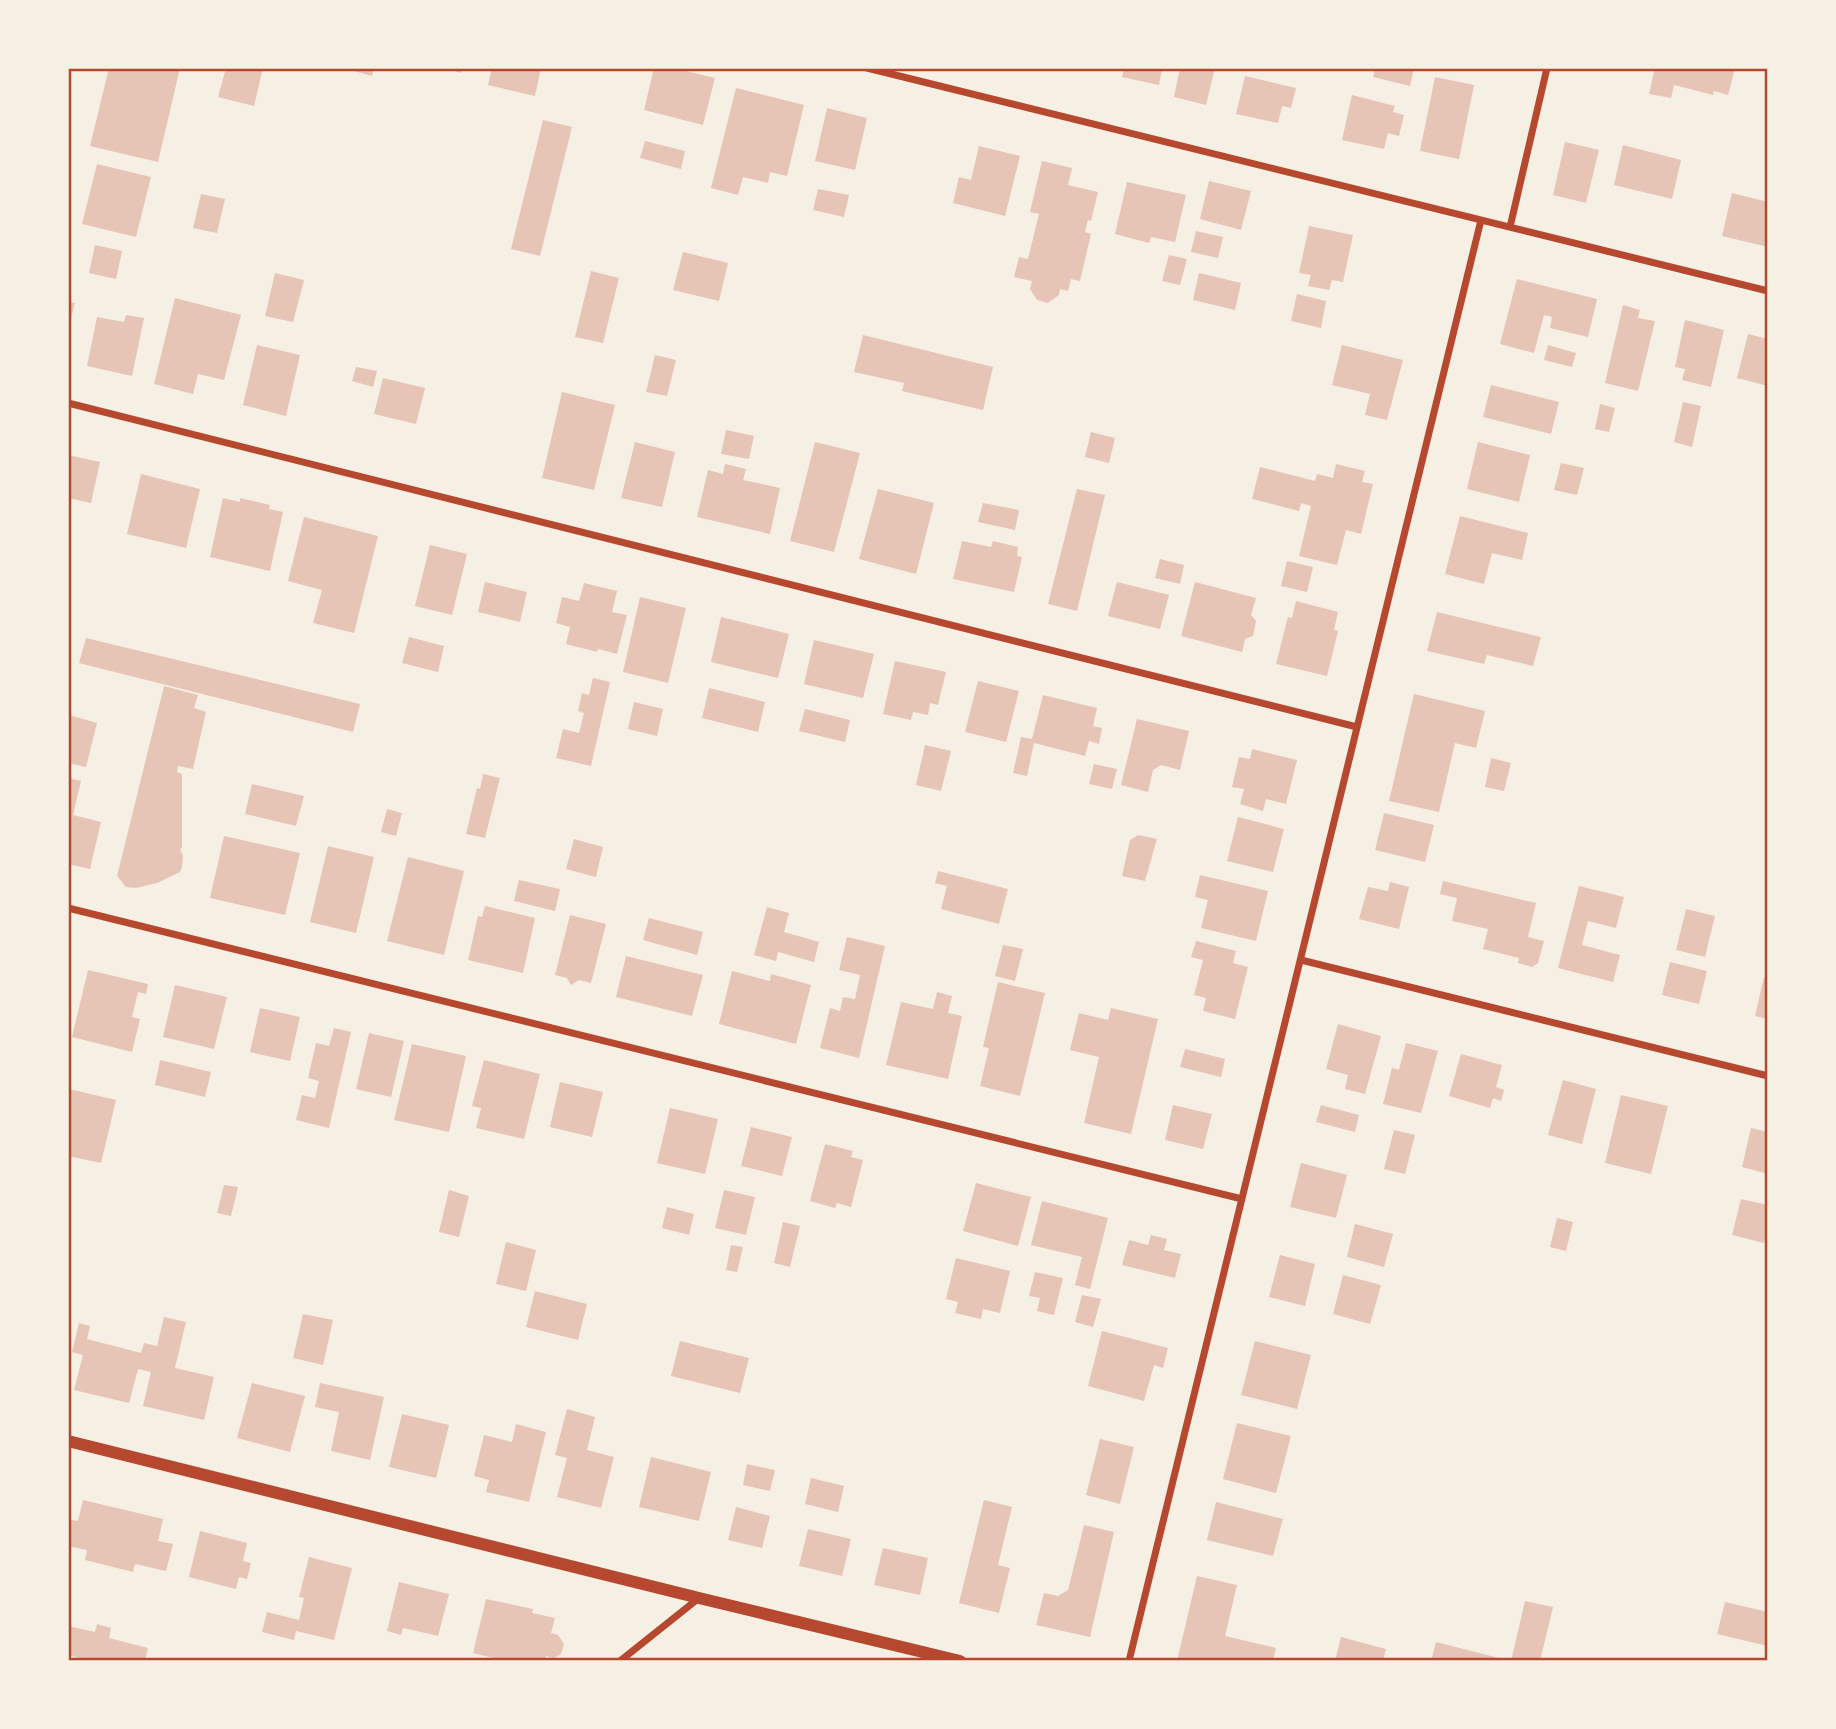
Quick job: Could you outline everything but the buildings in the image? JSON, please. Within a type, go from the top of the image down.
[{"type":"street","points":[[867,68],[1768,291]]},
{"type":"street","points":[[1510,227],[1547,68]]},
{"type":"street","points":[[1129,1661],[1481,220]]},
{"type":"street","points":[[68,403],[1357,727]]},
{"type":"street","points":[[68,908],[1242,1199]]},
{"type":"street","points":[[1301,960],[1768,1076]]},
{"type":"street","points":[[68,1441],[960,1661]]},
{"type":"street","points":[[621,1661],[699,1598]]}]
